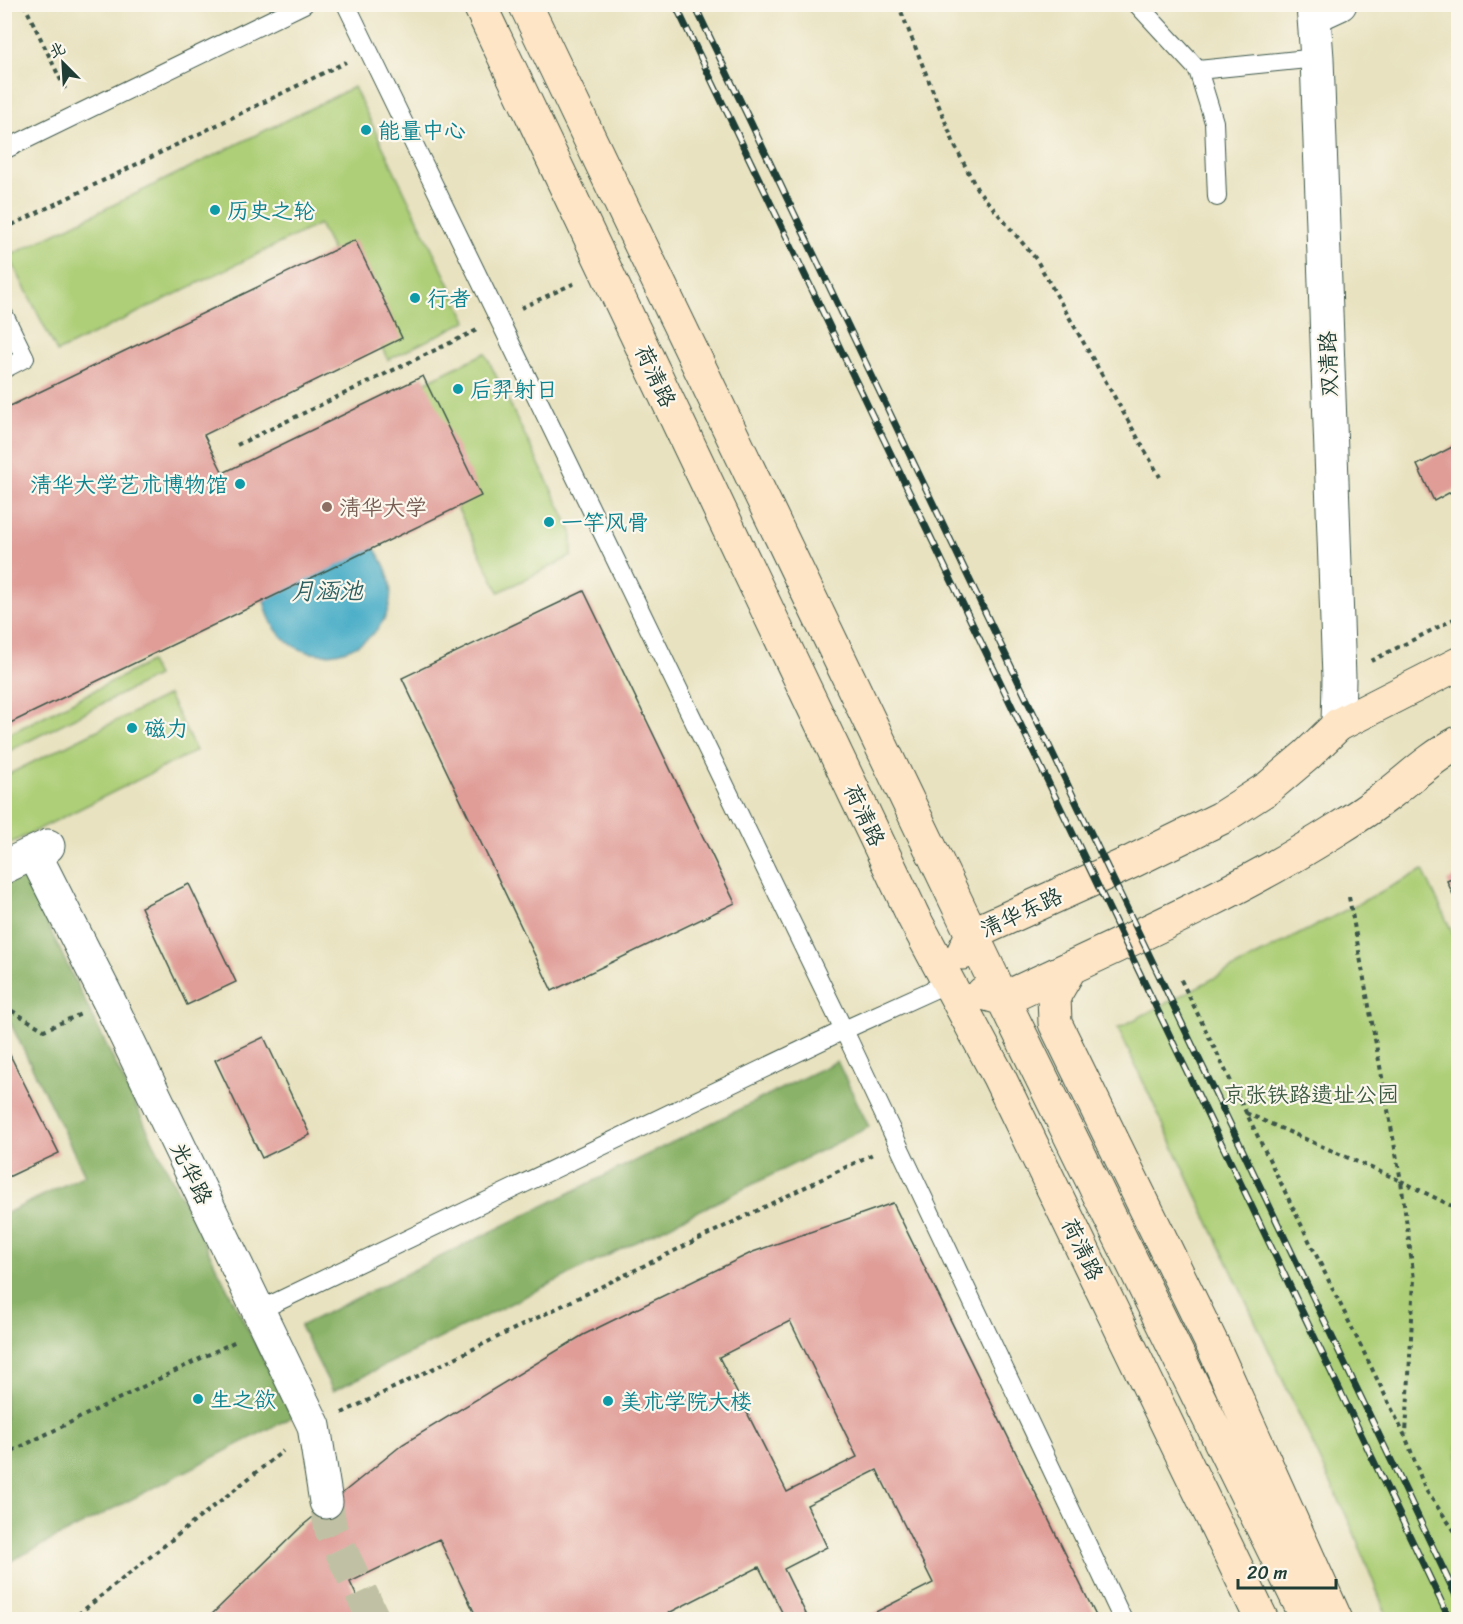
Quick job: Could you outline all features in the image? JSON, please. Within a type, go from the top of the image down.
[{"type":"main road","name":"荷清路","points":[[479,4],[914,918],[1004,1087],[1262,1620]]},
{"type":"main road","name":"荷清路","points":[[525,4],[1003,999],[1308,1620]]},
{"type":"main road","name":"清华东路","points":[[950,982],[972,934],[1131,862],[1221,818],[1268,788],[1338,725],[1458,664]]},
{"type":"main road","points":[[950,982],[1003,999],[1197,907],[1283,862],[1336,830],[1387,795],[1438,754],[1458,743]]},
{"type":"main road","points":[[1071,967],[1054,996],[1055,1023],[1214,1348],[1336,1620]]},
{"type":"street","name":"双清路","points":[[1322,8],[1317,58],[1339,678],[1338,725]]},
{"type":"street","name":"光华路","points":[[4,867],[41,850],[109,1001],[314,1426],[326,1502]]},
{"type":"lane","points":[[4,150],[304,4]]},
{"type":"lane","points":[[346,4],[844,1030],[1123,1620]]},
{"type":"lane","points":[[1137,4],[1198,70],[1214,122],[1217,197]]},
{"type":"lane","points":[[1198,70],[1317,58]]},
{"type":"lane","points":[[4,315],[25,358],[4,369]]},
{"type":"lane","points":[[263,1318],[844,1030],[950,982]]},
{"type":"path","points":[[24,4],[77,114]]},
{"type":"path","points":[[898,4],[955,146],[977,189],[1036,260],[1160,477]]},
{"type":"path","points":[[4,229],[369,51]]},
{"type":"path","points":[[237,445],[605,269]]},
{"type":"path","points":[[1339,678],[1458,617]]},
{"type":"path","points":[[1349,897],[1401,1180],[1414,1279],[1406,1438]]},
{"type":"path","points":[[1181,980],[1406,1438],[1425,1489],[1458,1536]]},
{"type":"path","points":[[4,1006],[44,1030],[109,1001]]},
{"type":"path","points":[[1245,1113],[1401,1180],[1458,1209]]},
{"type":"path","points":[[71,1620],[314,1426],[897,1142]]},
{"type":"path","points":[[4,1455],[263,1318]]},
{"type":"green space","points":[[354,87],[467,321],[388,360],[319,224],[57,352],[9,256]]},
{"type":"green space","points":[[485,353],[572,532],[572,556],[499,592],[401,394]]},
{"type":"green space","points":[[150,662],[157,676],[5,753],[5,736]]},
{"type":"green space","points":[[168,695],[196,751],[5,846],[5,776]]},
{"type":"green space","name":"京张铁路遗址公园","points":[[1423,870],[1458,945],[1458,1620],[1388,1619],[1353,1530],[1118,1028]]},
{"type":"green space","points":[[23,874],[153,1141],[292,1417],[5,1564],[5,1214],[85,1175],[5,1012],[5,884]]},
{"type":"green space","points":[[837,1061],[869,1127],[333,1391],[300,1326]]},
{"type":"water","name":"月涵池","points":[[371,544],[389,579],[388,609],[374,633],[350,649],[322,654],[295,647],[273,625],[262,587]]},
{"type":"building","name":"清华大学艺术博物馆","points":[[355,240],[402,338],[204,435],[223,473],[423,376],[481,496],[4,726],[4,409]]},
{"type":"building","points":[[1458,444],[1458,488],[1434,501],[1417,465]]},
{"type":"building","points":[[584,591],[735,903],[552,991],[402,678]]},
{"type":"building","points":[[1458,876],[1458,906],[1447,881]]},
{"type":"building","points":[[189,884],[236,982],[187,1005],[141,907]]},
{"type":"building","points":[[264,1037],[310,1135],[262,1158],[215,1060]]},
{"type":"building","points":[[4,1043],[59,1153],[4,1179]]},
{"type":"building","name":"美术学院大楼","points":[[893,1203],[1098,1620],[860,1620],[933,1583],[877,1470],[807,1505],[827,1547],[784,1569],[809,1620],[786,1620],[759,1567],[655,1620],[478,1620],[439,1539],[350,1582],[368,1620],[206,1620],[302,1526],[403,1444],[583,1335],[753,1252]],"holes":[[[790,1321],[857,1457],[787,1492],[719,1357]]]},
{"type":"tunnel","points":[[326,1502],[331,1530],[374,1620]]},
{"type":"railway","points":[[675,4],[1450,1620]]},
{"type":"railway","points":[[694,4],[1458,1600]]},
{"type":"place","name":"能量中心","points":[[366,130]]},
{"type":"place","name":"历史之轮","points":[[215,210]]},
{"type":"place","name":"行者","points":[[415,298]]},
{"type":"place","name":"后羿射日","points":[[458,389]]},
{"type":"place","name":"清华大学艺术博物馆","points":[[240,484]]},
{"type":"place","name":"清华大学","points":[[327,507]]},
{"type":"place","name":"一竿风骨","points":[[549,522]]},
{"type":"place","name":"磁力","points":[[132,728]]},
{"type":"place","name":"生之欲","points":[[198,1399]]},
{"type":"place","name":"美术学院大楼","points":[[608,1401]]}]
